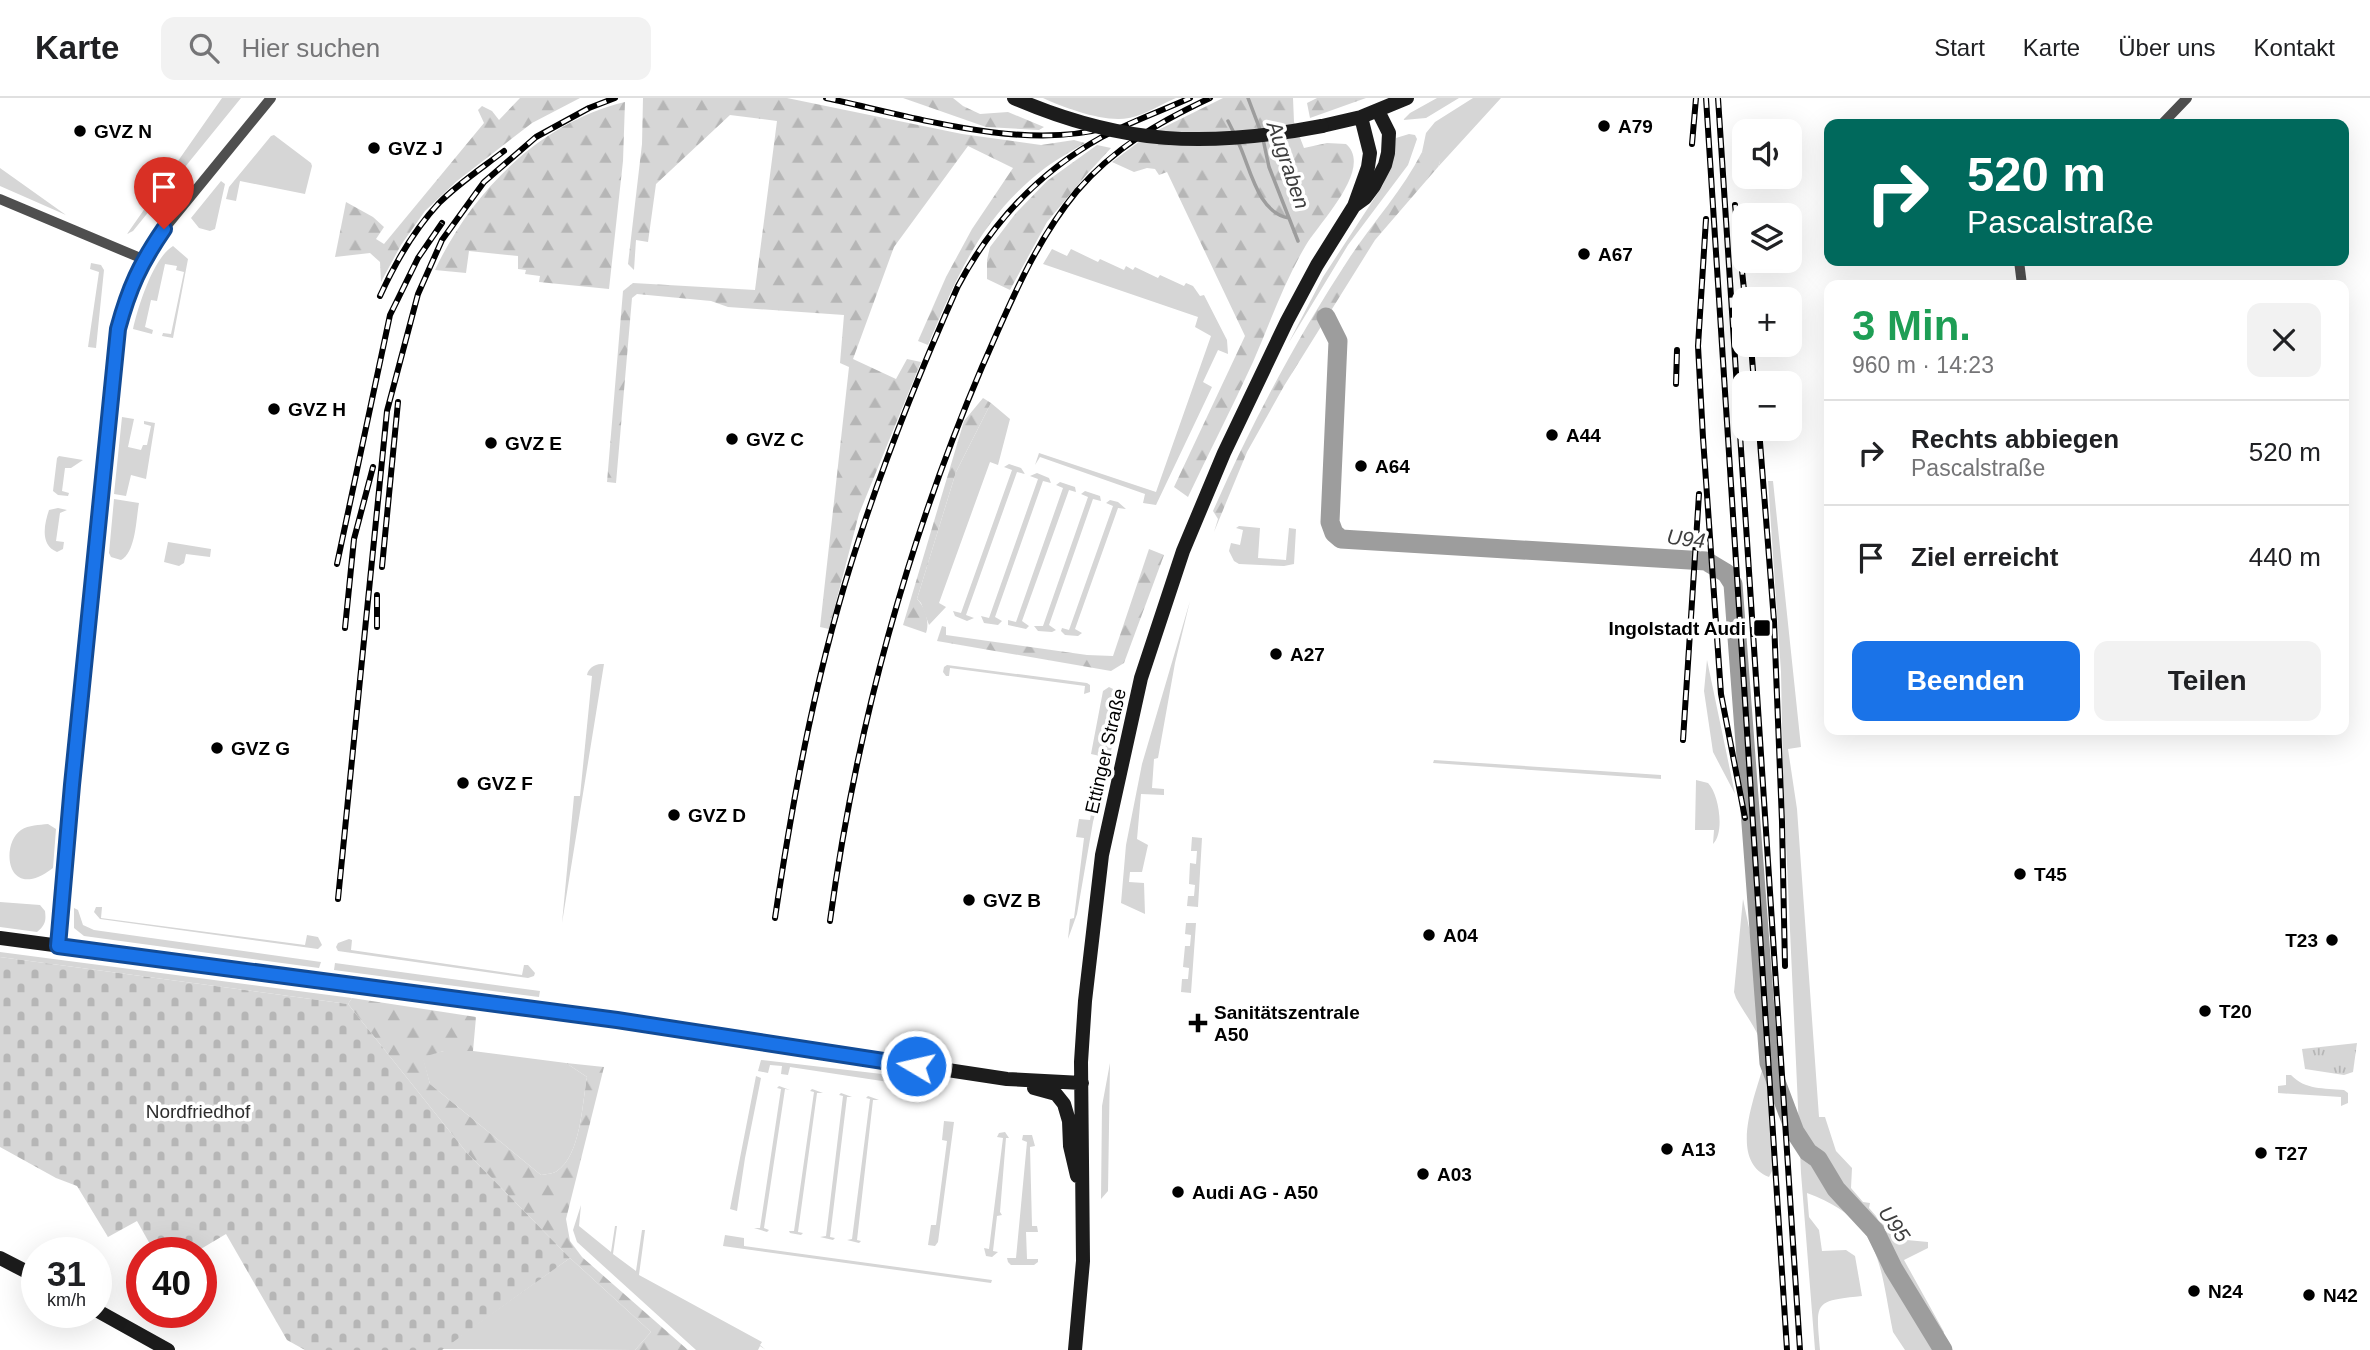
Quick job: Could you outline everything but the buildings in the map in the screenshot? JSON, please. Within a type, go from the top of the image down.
[{"type":"main road","points":[[1014,98],[1079,122],[1152,137],[1229,140],[1322,127],[1361,117],[1407,98]]},
{"type":"main road","name":"Ettinger Straße","points":[[1354,206],[1365,198],[1374,186],[1388,153],[1388,132],[1378,111]]},
{"type":"main road","name":"Ettinger Straße","points":[[1075,1350],[1083,1261],[1082,1083],[1085,1001],[1102,855],[1109,819],[1151,644],[1183,551],[1224,453],[1287,321],[1317,265],[1354,206],[1368,167],[1370,153],[1361,117]]},
{"type":"main road","points":[[0,938],[617,1020],[1007,1079],[1082,1083]]},
{"type":"main road","points":[[1007,1079],[1023,1087],[1056,1094],[1064,1104],[1069,1121],[1073,1162],[1083,1190]]},
{"type":"main road","points":[[0,1258],[21,1269]]},
{"type":"main road","points":[[112,1319],[168,1350]]},
{"type":"street","points":[[58,946],[113,368],[121,318],[131,285],[143,259],[164,229],[271,98]]},
{"type":"street","points":[[2167,119],[2187,98]]},
{"type":"street","points":[[0,199],[143,259]]},
{"type":"green space","points":[[222,98],[241,98],[133,231],[127,234]]},
{"type":"green space","points":[[520,98],[580,98],[532,123],[457,181],[425,211],[401,245],[381,282],[380,262],[370,253],[335,257],[346,202],[373,217],[384,227],[376,239],[384,244],[484,123],[478,110],[482,106],[492,111],[499,120]]},
{"type":"green space","points":[[643,98],[787,98],[962,134],[1041,145],[1074,140],[1085,143],[1050,165],[1004,206],[961,271],[928,345],[918,341],[946,277],[972,229],[1013,168],[968,146],[894,247],[853,359],[896,379],[907,359],[921,362],[859,514],[829,629],[820,627],[849,367],[840,363],[844,315],[728,307],[711,301],[637,294],[632,298],[616,483],[607,482],[623,291],[633,283],[755,290],[777,121],[730,115],[656,184],[648,242],[636,240],[634,270],[628,264],[642,144]]},
{"type":"green space","points":[[903,98],[953,98],[980,114],[1008,112],[1044,127],[1039,130],[986,127]]},
{"type":"green space","points":[[1043,98],[1176,98],[1141,114],[1119,119],[1085,114]]},
{"type":"green space","points":[[1223,98],[1293,98],[1294,122],[1304,148],[1327,143],[1346,144],[1353,154],[1353,167],[1341,195],[1306,245],[1291,273],[1253,362],[1188,497],[1174,487],[1245,336],[1167,172],[1159,175],[1155,169],[1147,168],[1134,172],[1112,162],[1148,135]]},
{"type":"green space","points":[[1317,98],[1366,98],[1310,118],[1307,103]]},
{"type":"green space","points":[[1437,98],[1459,98],[1426,118],[1403,120],[1410,113]]},
{"type":"green space","points":[[1473,98],[1501,98],[1438,167],[1440,162],[1422,152],[1426,133],[1435,122]]},
{"type":"green space","points":[[625,102],[623,161],[609,289],[539,282],[540,276],[525,274],[526,270],[518,269],[518,256],[469,251],[466,273],[435,270],[468,214],[512,165],[565,126],[594,112]]},
{"type":"green space","points":[[274,135],[311,163],[305,194],[240,181],[236,201],[226,199],[229,187]]},
{"type":"green space","points":[[1415,135],[1417,139],[1408,165],[1348,245],[1288,344],[1323,277],[1383,185],[1392,162],[1396,138]]},
{"type":"green space","points":[[1097,145],[1111,148],[1047,222],[1010,290],[987,279],[990,247],[1016,213],[1047,181]]},
{"type":"green space","points":[[1422,152],[1433,154],[1440,162],[1438,167],[1375,240],[1284,386],[1247,452],[1214,532],[1218,519],[1213,511],[1276,381],[1330,288],[1406,180]]},
{"type":"green space","points":[[0,168],[66,215],[0,186]]},
{"type":"green space","points":[[221,181],[225,184],[215,229],[210,231],[199,228],[191,218]]},
{"type":"green space","points":[[173,246],[188,259],[173,338],[162,336],[163,333],[171,334],[184,272],[176,270],[177,266],[165,264],[157,301],[151,300],[145,327],[153,330],[152,334],[133,329],[153,272]]},
{"type":"green space","points":[[1052,249],[1067,256],[1071,249],[1098,262],[1100,259],[1124,270],[1126,266],[1133,270],[1135,267],[1158,278],[1160,275],[1184,286],[1186,283],[1193,286],[1200,296],[1204,295],[1227,340],[1228,354],[1218,350],[1203,382],[1212,387],[1156,505],[1143,503],[1145,494],[1040,457],[1035,465],[1039,453],[1156,492],[1211,336],[1195,327],[1198,317],[1043,264]]},
{"type":"green space","points":[[91,263],[101,265],[104,270],[96,348],[88,347],[99,272],[90,269]]},
{"type":"green space","points":[[983,398],[991,403],[956,472],[917,599],[926,615],[926,633],[903,625],[964,421]]},
{"type":"green space","points":[[991,403],[1010,419],[998,465],[990,462],[939,603],[946,607],[929,625],[917,599],[956,472]]},
{"type":"green space","points":[[122,417],[134,419],[128,447],[141,450],[143,445],[147,445],[151,426],[144,424],[144,421],[155,423],[146,479],[131,475],[126,496],[114,494]]},
{"type":"green space","points":[[59,456],[83,460],[71,468],[65,468],[62,491],[69,493],[68,496],[58,495],[53,491]]},
{"type":"green space","points":[[1009,464],[1021,468],[1025,474],[1017,472],[966,615],[974,618],[967,621],[955,616],[953,611],[961,613],[1012,470],[1004,467]]},
{"type":"green space","points":[[1037,473],[1049,478],[1051,483],[1043,481],[995,617],[1002,621],[998,625],[984,623],[981,616],[989,618],[1038,479],[1030,476]]},
{"type":"green space","points":[[1768,481],[1773,481],[1801,747],[1788,749],[1797,809],[1819,1117],[1825,1117],[1836,1151],[1852,1168],[1851,1188],[1863,1202],[1870,1203],[1869,1208],[1896,1239],[1928,1242],[1928,1248],[1904,1260],[1944,1332],[1934,1350],[1905,1350],[1893,1332],[1873,1247],[1850,1217],[1832,1204],[1807,1193],[1809,1217],[1819,1230],[1822,1251],[1846,1250],[1855,1256],[1862,1296],[1834,1300],[1821,1307],[1818,1322],[1820,1350],[1815,1350],[1801,1173],[1783,775],[1781,672]]},
{"type":"green space","points":[[1060,482],[1075,487],[1076,492],[1069,490],[1022,621],[1029,626],[1026,629],[1008,625],[1008,620],[1016,622],[1063,488],[1056,485]]},
{"type":"green space","points":[[1085,491],[1100,496],[1101,501],[1093,499],[1049,625],[1056,630],[1038,631],[1034,626],[1043,626],[1088,497],[1081,494]]},
{"type":"green space","points":[[114,499],[139,503],[130,550],[121,560],[111,557],[109,553]]},
{"type":"green space","points":[[1110,500],[1118,502],[1126,509],[1118,508],[1075,629],[1082,633],[1078,636],[1065,635],[1061,631],[1062,628],[1069,630],[1113,506],[1106,503]]},
{"type":"green space","points":[[49,510],[67,510],[60,513],[56,541],[64,542],[63,549],[57,552],[48,545],[45,528]]},
{"type":"green space","points":[[1236,528],[1260,528],[1258,558],[1286,560],[1289,528],[1296,529],[1294,564],[1239,564],[1234,561],[1229,551],[1231,543],[1240,545],[1243,530]]},
{"type":"green space","points":[[168,542],[211,549],[210,557],[186,554],[184,563],[179,566],[164,562]]},
{"type":"green space","points":[[1149,549],[1164,555],[1124,663],[1111,671],[937,641],[942,626],[946,627],[946,635],[1087,655],[1113,656]]},
{"type":"green space","points":[[1190,601],[1175,663],[1158,758],[1154,759],[1152,788],[1164,789],[1164,795],[1141,794],[1137,839],[1148,845],[1142,872],[1130,872],[1129,882],[1144,883],[1145,914],[1121,903],[1126,845],[1142,764]]},
{"type":"green space","points":[[1707,660],[1735,794],[1713,752],[1704,691]]},
{"type":"green space","points":[[604,664],[562,923],[574,796],[580,796],[592,676],[587,675],[592,667]]},
{"type":"green space","points":[[947,665],[1087,683],[1090,685],[1090,692],[1084,694],[1085,686],[950,668],[949,676],[946,676],[943,672]]},
{"type":"green space","points":[[1109,687],[1117,691],[1116,731],[1093,822],[1077,914],[1068,939],[1070,919],[1074,918],[1084,838],[1076,837],[1079,819],[1090,820],[1100,756],[1091,754],[1103,691]]},
{"type":"green space","points":[[1434,760],[1661,775],[1661,779],[1433,763]]},
{"type":"green space","points":[[1696,780],[1708,783],[1718,804],[1719,831],[1713,844],[1714,830],[1695,830]]},
{"type":"green space","points":[[48,824],[56,829],[53,868],[37,877],[25,879],[17,875],[10,858],[14,837],[24,828]]},
{"type":"green space","points":[[1192,837],[1202,838],[1198,907],[1187,906],[1188,896],[1194,896],[1195,885],[1189,884],[1190,863],[1196,864],[1197,851],[1191,851]]},
{"type":"green space","points":[[1743,899],[1760,980],[1773,1169],[1769,1177],[1756,1169],[1749,1157],[1747,1142],[1751,1109],[1764,1054],[1759,1037],[1734,992]]},
{"type":"green space","points":[[0,902],[40,905],[45,911],[44,925],[37,932],[0,927]]},
{"type":"green space","points":[[96,907],[102,907],[101,918],[305,945],[307,935],[318,937],[322,945],[318,949],[100,919],[94,912]]},
{"type":"green space","points":[[74,908],[78,910],[83,925],[94,930],[321,962],[319,968],[84,936],[74,928]]},
{"type":"green space","points":[[1186,923],[1196,923],[1191,993],[1181,992],[1182,979],[1188,979],[1189,968],[1183,967],[1185,946],[1190,946],[1191,935],[1185,934]]},
{"type":"green space","points":[[352,940],[351,950],[522,975],[524,965],[528,965],[535,973],[528,978],[338,951],[338,943]]},
{"type":"green space","points":[[0,952],[352,998],[348,1004],[0,957]]},
{"type":"green space","name":"Nordfriedhof","points":[[0,957],[348,1004],[467,1153],[570,1258],[442,1350],[305,1350],[287,1340],[226,1234],[217,1239],[217,1237],[146,1237],[137,1221],[108,1237],[77,1186],[56,1178],[0,1147]]},
{"type":"green space","points":[[335,963],[540,991],[539,997],[334,970]]},
{"type":"green space","points":[[352,998],[476,1017],[473,1051],[444,1051],[423,1057],[430,1084],[541,1175],[555,1172],[565,1163],[579,1128],[587,1077],[566,1063],[604,1067],[566,1219],[570,1241],[582,1257],[688,1350],[635,1350],[651,1332],[570,1258],[467,1153],[348,1004]]},
{"type":"green space","points":[[2357,1043],[2353,1072],[2344,1075],[2305,1069],[2302,1049]]},
{"type":"green space","points":[[444,1051],[473,1051],[566,1063],[587,1077],[576,1141],[565,1163],[555,1172],[541,1175],[430,1084],[422,1056]]},
{"type":"green space","points":[[761,1060],[899,1076],[905,1084],[898,1087],[895,1083],[790,1067],[788,1075],[781,1074],[782,1066],[770,1065],[768,1073],[758,1071]]},
{"type":"green space","points":[[1110,1063],[1108,1191],[1101,1199],[1102,1106]]},
{"type":"green space","points":[[2286,1075],[2291,1075],[2309,1086],[2344,1090],[2348,1093],[2348,1103],[2341,1106],[2341,1097],[2278,1093],[2278,1086],[2286,1085]]},
{"type":"green space","points":[[756,1076],[761,1078],[737,1211],[730,1209]]},
{"type":"green space","points":[[779,1086],[790,1090],[785,1089],[764,1228],[769,1230],[767,1232],[754,1228],[760,1228],[781,1089],[777,1088]]},
{"type":"green space","points":[[812,1089],[823,1093],[817,1093],[798,1232],[803,1233],[801,1235],[789,1231],[794,1231],[814,1092],[810,1091]]},
{"type":"green space","points":[[841,1093],[852,1097],[847,1097],[830,1237],[835,1238],[833,1240],[820,1237],[826,1236],[843,1096],[839,1095]]},
{"type":"green space","points":[[868,1096],[879,1100],[873,1100],[857,1240],[861,1241],[859,1243],[847,1240],[852,1239],[870,1099],[866,1098]]},
{"type":"green space","points":[[944,1121],[954,1122],[938,1242],[935,1246],[928,1245],[931,1225],[936,1225],[947,1141],[942,1140]]},
{"type":"green space","points":[[1005,1132],[1009,1138],[1006,1138],[1000,1212],[1002,1215],[997,1216],[993,1251],[998,1252],[992,1257],[986,1256],[984,1248],[989,1249],[1003,1138],[997,1137],[999,1133]]},
{"type":"green space","points":[[1023,1135],[1032,1135],[1035,1146],[1030,1147],[1032,1226],[1037,1226],[1038,1232],[1026,1232],[1027,1259],[1038,1259],[1038,1262],[1034,1265],[1011,1265],[1007,1258],[1016,1258],[1027,1142],[1022,1140]]},
{"type":"green space","points":[[581,1205],[579,1226],[611,1252],[617,1226],[613,1254],[636,1271],[642,1230],[645,1230],[639,1275],[762,1342],[760,1345],[766,1350],[760,1346],[758,1350],[696,1350],[577,1242],[573,1230]]},
{"type":"green space","points":[[725,1235],[744,1238],[744,1246],[992,1280],[991,1283],[723,1246]]},
{"type":"green space","points":[[570,1258],[651,1332],[635,1350],[442,1349]]},
{"type":"waterway","name":"Augraben","points":[[1248,98],[1261,132]]},
{"type":"waterway","points":[[1228,121],[1235,135]]},
{"type":"waterway","name":"Augraben","points":[[1263,139],[1269,167],[1298,241]]},
{"type":"waterway","points":[[1238,142],[1262,198],[1278,214],[1289,218]]},
{"type":"waterway","name":"Augraben","points":[[1326,317],[1333,328]]},
{"type":"waterway","name":"U94","points":[[1326,317],[1338,341],[1330,522],[1334,533],[1341,539],[1706,561],[1726,573],[1733,584],[1769,1063],[1795,1132],[1808,1152],[1818,1159],[1836,1189],[1875,1231],[1893,1268],[1943,1350]]},
{"type":"waterway","name":"Augraben","points":[[1824,1171],[1836,1189],[1875,1231],[1903,1289],[1941,1348]]},
{"type":"railway","points":[[338,899],[387,411],[418,294],[442,240],[484,182],[536,137],[589,108],[615,98]]},
{"type":"railway","points":[[826,98],[930,122],[1004,134],[1075,134],[1108,127]]},
{"type":"railway","points":[[775,918],[809,727],[844,585],[893,443],[958,286],[1001,221],[1037,183],[1102,137],[1190,98]]},
{"type":"railway","points":[[830,921],[869,709],[907,570],[955,434],[1013,298],[1048,232],[1091,176],[1138,137],[1210,98]]},
{"type":"railway","points":[[1692,144],[1696,98]]},
{"type":"railway","points":[[1706,98],[1787,1350]]},
{"type":"railway","points":[[1718,98],[1800,1350]]},
{"type":"railway","points":[[380,296],[406,247],[430,213],[454,189],[504,151]]},
{"type":"railway","points":[[1706,219],[1698,346],[1703,438],[1721,694],[1745,818]]},
{"type":"railway","points":[[337,564],[390,315],[418,258],[442,223]]},
{"type":"railway","points":[[1742,273],[1744,287]]},
{"type":"railway","points":[[1676,384],[1677,350]]},
{"type":"railway","points":[[1752,357],[1753,371]]},
{"type":"railway","points":[[382,567],[398,402]]},
{"type":"railway","points":[[1760,441],[1774,621],[1785,966]]},
{"type":"railway","points":[[345,628],[354,539],[373,467]]},
{"type":"railway","points":[[1683,740],[1699,494]]},
{"type":"railway","points":[[377,595],[377,627]]},
{"type":"place","name":"A79","points":[[1604,126]]},
{"type":"place","name":"GVZ N","points":[[80,131]]},
{"type":"place","name":"GVZ J","points":[[374,148]]},
{"type":"place","name":"A67","points":[[1584,254]]},
{"type":"place","name":"GVZ H","points":[[274,409]]},
{"type":"place","name":"A44","points":[[1552,435]]},
{"type":"place","name":"GVZ C","points":[[732,439]]},
{"type":"place","name":"GVZ E","points":[[491,443]]},
{"type":"place","name":"A64","points":[[1361,466]]},
{"type":"place","name":"Ingolstadt Audi","points":[[1762,628]]},
{"type":"place","name":"A27","points":[[1276,654]]},
{"type":"place","name":"GVZ G","points":[[217,748]]},
{"type":"place","name":"GVZ F","points":[[463,783]]},
{"type":"place","name":"GVZ D","points":[[674,815]]},
{"type":"place","name":"T45","points":[[2020,874]]},
{"type":"place","name":"GVZ B","points":[[969,900]]},
{"type":"place","name":"A04","points":[[1429,935]]},
{"type":"place","name":"T23","points":[[2332,940]]},
{"type":"place","name":"T20","points":[[2205,1011]]},
{"type":"place","name":"Sanitätszentrale A50","points":[[1198,1023]]},
{"type":"place","name":"A13","points":[[1667,1149]]},
{"type":"place","name":"T27","points":[[2261,1153]]},
{"type":"place","name":"A03","points":[[1423,1174]]},
{"type":"place","name":"Audi AG - A50","points":[[1178,1192]]},
{"type":"place","name":"N24","points":[[2194,1291]]},
{"type":"place","name":"N42","points":[[2309,1295]]},
{"type":"route","points":[[164,229],[143,259],[131,285],[118,329],[58,946],[617,1020],[916,1066]]},
{"type":"water label","name":"U95","points":[[1894,1224]]}]
